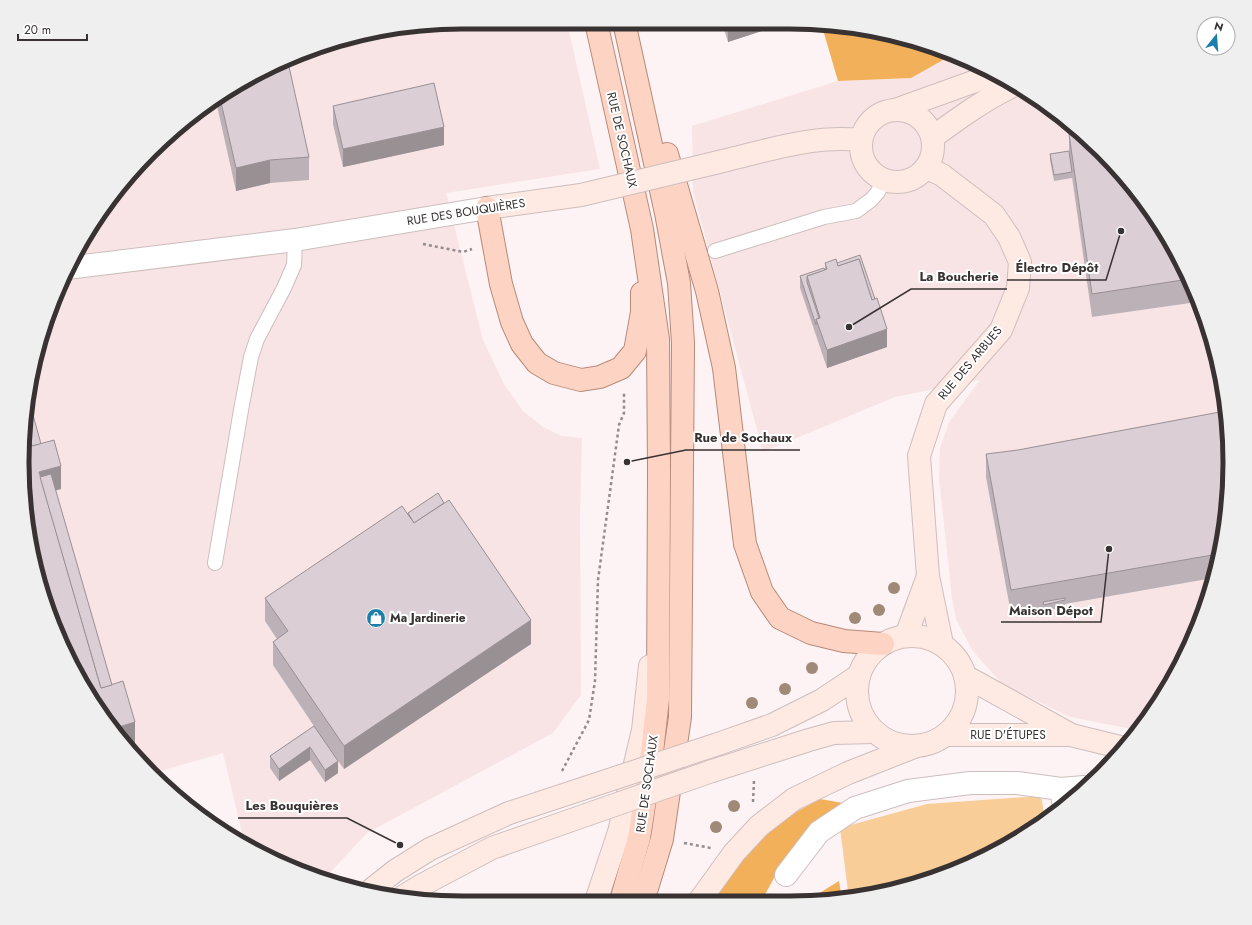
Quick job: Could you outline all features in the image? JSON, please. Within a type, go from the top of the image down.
[{"type":"main road","name":"RUE DE SOCHAUX","points":[[598,29],[642,229],[658,339],[658,698],[652,761],[639,838],[622,896]]},
{"type":"main road","name":"RUE DE SOCHAUX","points":[[626,29],[666,213],[679,283],[683,343],[680,717],[662,839],[644,896]]},
{"type":"main road","points":[[630,29],[707,291],[724,368],[745,544],[762,592],[780,618],[811,633],[844,641],[883,644]]},
{"type":"main road","points":[[895,110],[907,111],[919,117],[927,126],[933,137],[934,148],[932,158],[927,168],[918,177],[907,182],[894,183],[883,180],[872,173],[865,164],[861,152],[861,140],[865,129],[873,119],[883,113],[987,77]]},
{"type":"main road","points":[[933,137],[966,112],[1008,88]]},
{"type":"main road","name":"RUE DES BOUQUIÈRES","points":[[487,208],[581,195],[796,143],[843,138],[861,140]]},
{"type":"main road","name":"RUE DES ARBUES","points":[[927,168],[942,175],[994,215],[1009,237],[1020,262],[1018,288],[1000,330],[936,404],[919,456],[928,576],[942,644]]},
{"type":"main road","points":[[487,208],[501,284],[512,322],[522,344],[537,363],[554,373],[581,380],[600,377],[621,368],[635,351],[642,312],[642,229]]},
{"type":"main road","name":"RUE DES ARBUES","points":[[906,636],[928,576]]},
{"type":"main road","points":[[598,896],[619,832],[643,730],[658,599]]},
{"type":"main road","points":[[703,896],[734,853],[759,826],[794,799],[848,773],[914,746],[931,743],[946,735],[957,723],[965,709],[968,692],[965,676],[960,664],[952,653],[942,644],[925,637],[906,636],[883,644],[872,652],[864,663],[858,676],[856,690],[858,706],[864,720],[874,732],[886,740],[900,745],[914,746]]},
{"type":"main road","points":[[375,887],[395,871],[430,849],[509,813],[718,744],[778,722],[822,700],[858,676]]},
{"type":"main road","name":"RUE D'ÉTUPES","points":[[965,676],[1071,735]]},
{"type":"main road","points":[[413,893],[492,848],[712,771],[834,733],[874,732]]},
{"type":"main road","name":"RUE D'ÉTUPES","points":[[946,735],[1071,735],[1117,746]]},
{"type":"street","name":"RUE DES BOUQUIÈRES","points":[[76,267],[295,240],[487,208]]},
{"type":"street","points":[[786,875],[819,832],[855,808],[908,791],[978,783],[1017,783],[1063,798]]},
{"type":"lane","points":[[715,251],[824,217],[856,211],[871,200],[878,192],[883,180]]},
{"type":"lane","points":[[214,563],[239,417],[251,357],[257,339],[284,288],[294,265],[295,240]]},
{"type":"path","points":[[418,244],[425,243],[463,252],[494,242]]},
{"type":"path","points":[[561,773],[589,720],[595,681],[598,580],[619,425],[624,413],[623,379],[621,368]]},
{"type":"path","points":[[752,807],[754,778]]},
{"type":"path","points":[[682,843],[713,849]]},
{"type":"shaded area","points":[[569,29],[600,169],[446,193],[483,340],[504,384],[523,411],[543,427],[562,436],[582,438],[580,516],[581,695],[553,733],[367,833],[328,875],[297,863],[243,836],[223,753],[159,771],[137,748],[102,703],[74,654],[52,602],[37,547],[33,519],[30,491],[30,434],[37,378],[44,350],[52,323],[74,271],[102,222],[137,177],[156,156],[199,119],[222,102],[271,74],[323,52],[378,37],[434,30]]},
{"type":"shaded area","points":[[823,31],[874,37],[929,52],[946,58],[911,78],[838,81]]},
{"type":"shaded area","points":[[946,58],[1006,87],[1030,102],[1075,137],[1096,156],[1115,177],[1150,222],[1178,271],[1200,323],[1215,378],[1222,434],[1222,491],[1215,547],[1200,602],[1178,654],[1150,703],[1131,729],[1070,717],[1002,684],[972,650],[956,619],[952,598],[939,478],[940,448],[949,422],[980,380],[895,397],[763,452],[693,191],[692,126],[838,81],[911,78]]},
{"type":"shaded area","points":[[1041,796],[1044,813],[1006,838],[955,863],[902,881],[874,888],[848,892],[840,828],[927,804]]},
{"type":"shaded area","points":[[820,799],[849,804],[780,867],[764,896],[716,896],[743,853],[785,818]]},
{"type":"shaded area","points":[[839,881],[841,893],[816,895]]},
{"type":"building","points":[[289,66],[309,157],[270,160],[236,168],[221,103],[246,87]]},
{"type":"building","points":[[434,83],[444,127],[343,149],[333,106]]},
{"type":"building","points":[[1069,134],[1071,134],[1096,156],[1133,199],[1165,246],[1182,280],[1092,294]]},
{"type":"building","points":[[1069,151],[1072,172],[1054,175],[1050,154]]},
{"type":"building","points":[[860,255],[875,299],[872,300],[859,259],[838,266],[837,263]]},
{"type":"building","points":[[836,259],[838,266],[859,259],[872,300],[877,298],[887,329],[827,350],[816,319],[820,318],[807,276],[827,269],[825,263]]},
{"type":"building","points":[[824,268],[825,270],[807,276],[807,282],[819,318],[816,319],[816,325],[800,276]]},
{"type":"building","points":[[32,412],[41,444],[32,446],[30,439]]},
{"type":"building","points":[[1220,412],[1223,462],[1222,491],[1213,555],[1011,590],[986,454],[1018,450]]},
{"type":"building","points":[[30,439],[32,446],[54,440],[61,466],[39,472],[101,688],[123,681],[135,722],[120,727],[102,703],[74,654],[52,602],[37,547],[33,519],[30,491]]},
{"type":"building","points":[[51,474],[112,685],[101,688],[40,477]]},
{"type":"building","points":[[438,493],[444,503],[414,523],[408,513]]},
{"type":"building","points":[[449,500],[531,620],[344,746],[273,642],[288,631],[265,598],[402,506],[414,523]]},
{"type":"building","points":[[1065,598],[1065,600],[1044,605],[1043,602]]},
{"type":"building","points":[[314,726],[338,761],[325,770],[310,747],[279,769],[270,756]]},
{"type":"place","name":"Électro Dépôt","points":[[1121,231]]},
{"type":"place","name":"La Boucherie","points":[[849,327]]},
{"type":"place","name":"Rue de Sochaux","points":[[627,462]]},
{"type":"place","name":"Maison Dépot","points":[[1109,549]]},
{"type":"place","name":"Ma Jardinerie","points":[[376,618]]},
{"type":"place","name":"Les Bouquières","points":[[400,845]]}]
